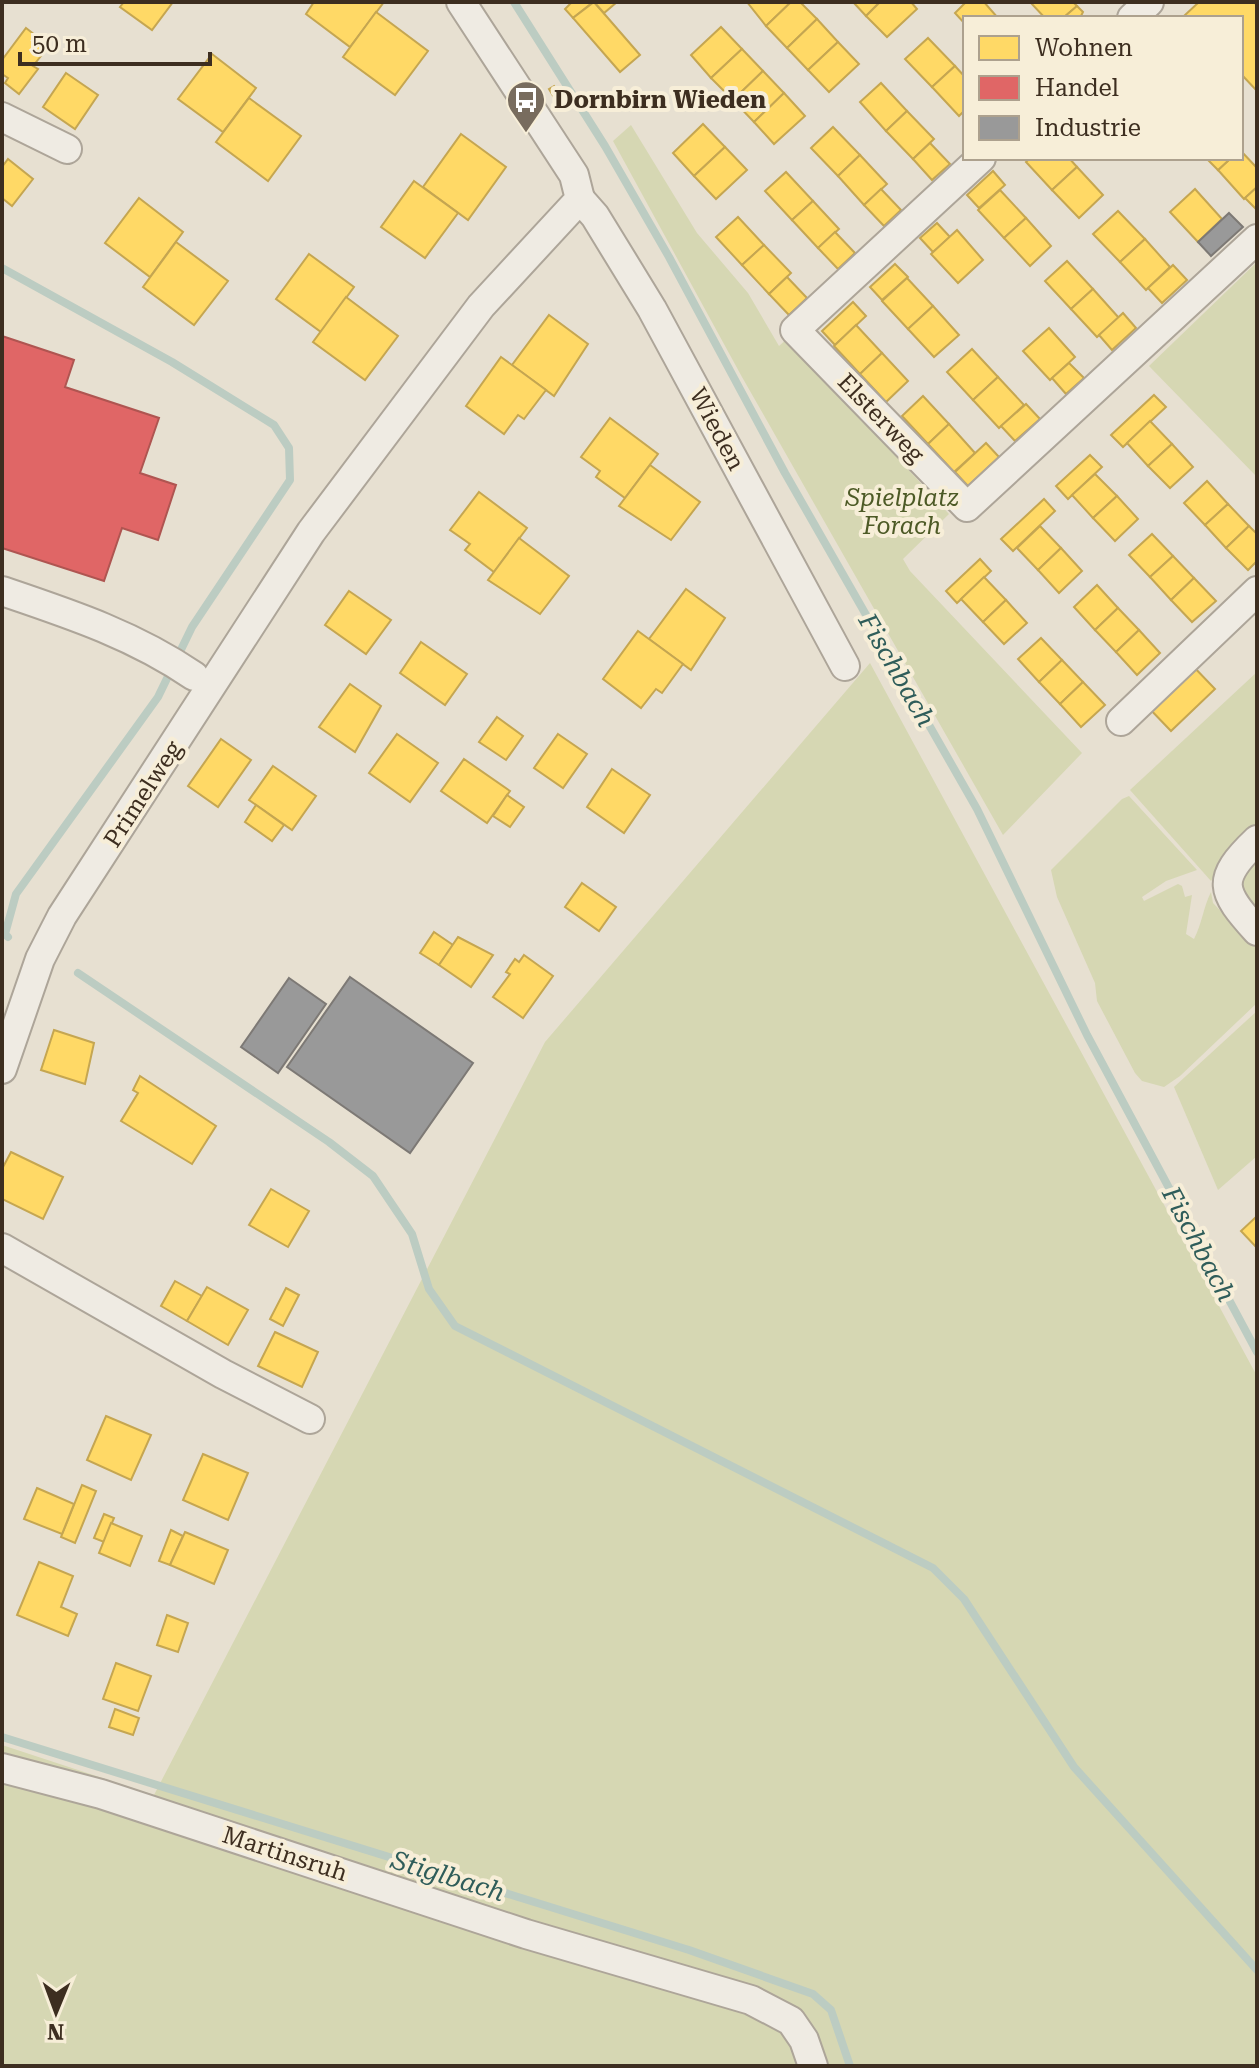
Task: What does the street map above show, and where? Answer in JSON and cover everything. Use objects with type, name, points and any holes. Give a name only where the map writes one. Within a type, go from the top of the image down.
[{"type":"street","name":"Wieden","points":[[461,2],[574,175],[580,199],[595,216],[652,309],[845,666]]},
{"type":"street","points":[[1134,16],[1149,2]]},
{"type":"street","points":[[2,117],[67,149]]},
{"type":"street","name":"Elsterweg","points":[[979,160],[795,330],[967,507],[1257,239]]},
{"type":"street","name":"Primelweg","points":[[2,1069],[40,959],[62,916],[311,532],[481,306],[580,199]]},
{"type":"street","points":[[2,591],[98,624],[155,650],[194,676]]},
{"type":"street","points":[[1121,721],[1257,591]]},
{"type":"street","points":[[1257,840],[1233,863],[1227,882],[1229,900],[1257,931]]},
{"type":"street","points":[[2,1248],[310,1419]]},
{"type":"street","name":"Martinsruh","points":[[2,1768],[101,1794],[526,1934],[751,2000],[791,2021],[804,2040],[813,2066]]},
{"type":"green space","name":"Spielplatz Forach","points":[[631,125],[697,233],[748,293],[779,346],[788,338],[949,514],[903,559],[910,571],[1082,753],[1003,835],[742,377],[613,141]]},
{"type":"green space","points":[[1257,262],[1257,477],[1149,366]]},
{"type":"green space","points":[[870,663],[1257,1376],[1257,2066],[2,2066],[2,1745],[154,1795],[545,1042]]},
{"type":"green space","points":[[1257,672],[1257,827],[1211,881],[1130,790]]},
{"type":"green space","points":[[1129,796],[1197,870],[1166,881],[1142,897],[1144,901],[1178,884],[1182,886],[1185,897],[1192,895],[1186,934],[1194,939],[1211,892],[1213,903],[1257,949],[1257,1003],[1180,1076],[1164,1087],[1142,1081],[1135,1073],[1097,1001],[1095,983],[1057,897],[1051,870],[1122,799]]},
{"type":"green space","points":[[1257,850],[1257,922],[1239,900],[1245,862]]},
{"type":"green space","points":[[1257,1011],[1257,1156],[1218,1190],[1174,1087]]},
{"type":"building: Wohnen","points":[[124,2],[173,2],[152,30],[120,7]]},
{"type":"building: Wohnen","points":[[314,2],[384,2],[350,47],[306,14]]},
{"type":"building: Wohnen","points":[[572,2],[593,2],[573,18],[565,9]]},
{"type":"building: Wohnen","points":[[594,2],[640,55],[620,72],[573,18]]},
{"type":"building: Wohnen","points":[[594,2],[617,2],[604,13]]},
{"type":"building: Wohnen","points":[[747,2],[791,2],[766,26]]},
{"type":"building: Wohnen","points":[[791,2],[800,2],[817,19],[787,48],[766,26]]},
{"type":"building: Wohnen","points":[[853,2],[880,2],[866,16]]},
{"type":"building: Wohnen","points":[[880,2],[911,2],[917,9],[887,37],[866,16]]},
{"type":"building: Wohnen","points":[[966,2],[984,2],[996,16],[963,16],[963,22],[955,13]]},
{"type":"building: Wohnen","points":[[1030,2],[1073,2],[1077,6],[1065,16],[1043,16]]},
{"type":"building: Wohnen","points":[[1199,2],[1254,2],[1257,6],[1257,91],[1243,76],[1243,16],[1185,15]]},
{"type":"building: Wohnen","points":[[1077,6],[1083,12],[1081,16],[1065,16]]},
{"type":"building: Wohnen","points":[[376,12],[428,51],[395,95],[343,57]]},
{"type":"building: Wohnen","points":[[817,19],[838,42],[808,70],[787,48]]},
{"type":"building: Wohnen","points":[[721,27],[742,49],[711,78],[691,55]]},
{"type":"building: Wohnen","points":[[26,28],[49,46],[33,66],[38,69],[19,94],[5,83],[8,78],[2,74],[2,60]]},
{"type":"building: Wohnen","points":[[928,38],[955,66],[932,87],[905,59]]},
{"type":"building: Wohnen","points":[[838,42],[859,64],[829,92],[808,70]]},
{"type":"building: Wohnen","points":[[742,49],[763,71],[733,100],[711,78]]},
{"type":"building: Wohnen","points":[[212,54],[256,88],[223,132],[178,99]]},
{"type":"building: Wohnen","points":[[955,66],[963,75],[963,112],[959,116],[932,87]]},
{"type":"building: Wohnen","points":[[763,71],[784,93],[754,122],[733,100]]},
{"type":"building: Wohnen","points":[[66,73],[98,95],[75,129],[43,107]]},
{"type":"building: Wohnen","points":[[881,83],[907,111],[886,131],[860,102]]},
{"type":"building: Wohnen","points":[[554,86],[560,96],[555,99],[549,89]]},
{"type":"building: Wohnen","points":[[784,93],[805,116],[774,144],[754,122]]},
{"type":"building: Wohnen","points":[[249,98],[301,136],[268,181],[216,142]]},
{"type":"building: Wohnen","points":[[907,111],[934,139],[913,159],[886,131]]},
{"type":"building: Wohnen","points":[[703,124],[725,147],[694,176],[673,153]]},
{"type":"building: Wohnen","points":[[833,127],[860,155],[838,176],[811,148]]},
{"type":"building: Wohnen","points":[[461,134],[506,167],[468,220],[423,187]]},
{"type":"building: Wohnen","points":[[930,143],[950,164],[932,180],[913,159]]},
{"type":"building: Wohnen","points":[[725,147],[747,170],[716,199],[694,176]]},
{"type":"building: Wohnen","points":[[1243,153],[1257,168],[1257,187],[1244,199],[1218,170],[1229,160],[1243,160]]},
{"type":"building: Wohnen","points":[[860,155],[887,184],[864,205],[838,176]]},
{"type":"building: Wohnen","points":[[8,159],[33,179],[12,206],[2,198],[2,167]]},
{"type":"building: Wohnen","points":[[1071,160],[1077,167],[1052,190],[1026,162]]},
{"type":"building: Wohnen","points":[[1208,160],[1229,160],[1218,170]]},
{"type":"building: Wohnen","points":[[1077,167],[1103,195],[1079,218],[1052,190]]},
{"type":"building: Wohnen","points":[[993,171],[1005,185],[979,208],[967,195]]},
{"type":"building: Wohnen","points":[[786,172],[813,201],[792,220],[765,191]]},
{"type":"building: Wohnen","points":[[414,181],[458,213],[425,258],[381,227]]},
{"type":"building: Wohnen","points":[[1257,187],[1257,210],[1245,198]]},
{"type":"building: Wohnen","points":[[881,189],[901,210],[884,226],[864,205]]},
{"type":"building: Wohnen","points":[[1195,189],[1222,219],[1198,242],[1170,212]]},
{"type":"building: Wohnen","points":[[1000,190],[1026,218],[1004,238],[978,210]]},
{"type":"building: Wohnen","points":[[139,198],[183,232],[150,277],[105,243]]},
{"type":"building: Wohnen","points":[[813,201],[839,229],[818,248],[792,220]]},
{"type":"building: Wohnen","points":[[1118,211],[1145,239],[1120,262],[1093,234]]},
{"type":"building: Wohnen","points":[[738,217],[764,245],[742,265],[716,237]]},
{"type":"building: Wohnen","points":[[1026,218],[1051,246],[1030,266],[1004,238]]},
{"type":"building: Wohnen","points":[[937,223],[950,237],[933,252],[920,238]]},
{"type":"building: Wohnen","points":[[957,230],[983,260],[958,283],[931,254]]},
{"type":"building: Wohnen","points":[[835,232],[855,253],[838,269],[818,248]]},
{"type":"building: Wohnen","points":[[1145,239],[1170,267],[1146,290],[1120,262]]},
{"type":"building: Wohnen","points":[[176,242],[228,281],[194,325],[143,287]]},
{"type":"building: Wohnen","points":[[764,245],[791,273],[769,294],[742,265]]},
{"type":"building: Wohnen","points":[[309,254],[354,287],[321,332],[276,299]]},
{"type":"building: Wohnen","points":[[1067,261],[1093,289],[1071,309],[1045,281]]},
{"type":"building: Wohnen","points":[[895,264],[908,277],[882,300],[870,287]]},
{"type":"building: Wohnen","points":[[1173,265],[1187,280],[1162,303],[1148,288]]},
{"type":"building: Wohnen","points":[[787,277],[807,298],[789,315],[769,294]]},
{"type":"building: Wohnen","points":[[907,278],[933,306],[908,329],[882,301]]},
{"type":"building: Wohnen","points":[[1093,289],[1119,318],[1097,337],[1071,309]]},
{"type":"building: Wohnen","points":[[346,297],[398,336],[365,380],[313,342]]},
{"type":"building: Wohnen","points":[[853,302],[866,316],[835,345],[822,331]]},
{"type":"building: Wohnen","points":[[933,306],[959,335],[934,357],[908,329]]},
{"type":"building: Wohnen","points":[[1123,313],[1136,328],[1112,350],[1099,335]]},
{"type":"building: Wohnen","points":[[549,315],[588,344],[554,396],[512,365]]},
{"type":"building: Wohnen","points":[[856,325],[882,353],[860,374],[834,346]]},
{"type":"building: Wohnen","points":[[1049,328],[1075,357],[1050,380],[1023,351]]},
{"type":"building: Wohnen","points":[[972,349],[998,377],[973,400],[947,372]]},
{"type":"building: Wohnen","points":[[882,353],[908,381],[886,402],[860,374]]},
{"type":"building: Wohnen","points":[[501,357],[546,390],[524,419],[518,415],[504,434],[466,406]]},
{"type":"building: Wohnen","points":[[1069,363],[1084,378],[1066,394],[1052,378]]},
{"type":"building: Wohnen","points":[[998,377],[1024,405],[999,428],[973,400]]},
{"type":"building: Wohnen","points":[[1154,395],[1166,407],[1123,447],[1111,435]]},
{"type":"building: Wohnen","points":[[923,396],[949,424],[928,444],[902,416]]},
{"type":"building: Wohnen","points":[[1026,404],[1040,419],[1015,441],[1001,426]]},
{"type":"building: Wohnen","points":[[610,418],[658,454],[625,498],[596,477],[600,471],[581,457]]},
{"type":"building: Wohnen","points":[[1150,421],[1172,444],[1148,466],[1127,443]]},
{"type":"building: Wohnen","points":[[949,424],[975,453],[954,472],[928,444]]},
{"type":"building: Wohnen","points":[[986,443],[999,457],[968,486],[955,472]]},
{"type":"building: Wohnen","points":[[1172,444],[1193,467],[1170,488],[1148,466]]},
{"type":"building: Wohnen","points":[[1090,455],[1102,467],[1068,499],[1056,486]]},
{"type":"building: Wohnen","points":[[650,465],[700,502],[671,540],[619,506]]},
{"type":"building: Wohnen","points":[[1095,474],[1117,496],[1093,518],[1072,495]]},
{"type":"building: Wohnen","points":[[1207,481],[1228,504],[1205,525],[1184,503]]},
{"type":"building: Wohnen","points":[[479,492],[527,528],[494,572],[465,550],[470,544],[450,530]]},
{"type":"building: Wohnen","points":[[1117,496],[1138,519],[1115,541],[1093,518]]},
{"type":"building: Wohnen","points":[[1044,499],[1055,511],[1013,551],[1001,539]]},
{"type":"building: Wohnen","points":[[1228,504],[1249,526],[1226,548],[1205,525]]},
{"type":"building: Wohnen","points":[[1040,526],[1061,548],[1038,570],[1017,548]]},
{"type":"building: Wohnen","points":[[1249,526],[1257,534],[1257,561],[1248,570],[1226,548]]},
{"type":"building: Wohnen","points":[[1152,534],[1173,556],[1150,577],[1129,555]]},
{"type":"building: Wohnen","points":[[519,538],[569,576],[540,614],[488,580]]},
{"type":"building: Wohnen","points":[[1061,548],[1082,571],[1059,593],[1038,570]]},
{"type":"building: Wohnen","points":[[1173,556],[1194,578],[1171,600],[1150,577]]},
{"type":"building: Wohnen","points":[[980,559],[991,571],[957,603],[946,591]]},
{"type":"building: Wohnen","points":[[984,577],[1006,600],[983,622],[961,599]]},
{"type":"building: Wohnen","points":[[1194,578],[1216,601],[1192,622],[1171,600]]},
{"type":"building: Wohnen","points":[[1097,585],[1118,608],[1095,630],[1074,607]]},
{"type":"building: Wohnen","points":[[686,589],[725,618],[691,670],[649,639]]},
{"type":"building: Wohnen","points":[[349,591],[391,620],[366,654],[325,625]]},
{"type":"building: Wohnen","points":[[1006,600],[1027,623],[1004,644],[983,622]]},
{"type":"building: Wohnen","points":[[1118,608],[1139,630],[1116,652],[1095,630]]},
{"type":"building: Wohnen","points":[[1139,630],[1160,653],[1137,675],[1116,652]]},
{"type":"building: Wohnen","points":[[638,631],[683,664],[662,693],[656,689],[641,708],[603,679]]},
{"type":"building: Wohnen","points":[[1041,638],[1062,660],[1039,682],[1018,659]]},
{"type":"building: Wohnen","points":[[421,642],[467,674],[445,705],[400,673]]},
{"type":"building: Wohnen","points":[[1062,660],[1083,682],[1060,704],[1039,682]]},
{"type":"building: Wohnen","points":[[1190,663],[1215,689],[1171,731],[1146,705]]},
{"type":"building: Wohnen","points":[[1083,682],[1105,705],[1081,727],[1060,704]]},
{"type":"building: Wohnen","points":[[350,684],[381,706],[355,752],[319,727]]},
{"type":"building: Wohnen","points":[[497,717],[523,736],[506,760],[479,742]]},
{"type":"building: Wohnen","points":[[397,734],[438,763],[410,802],[369,773]]},
{"type":"building: Wohnen","points":[[558,734],[587,754],[563,788],[534,768]]},
{"type":"building: Wohnen","points":[[221,739],[251,760],[218,807],[188,786]]},
{"type":"building: Wohnen","points":[[464,759],[510,791],[487,823],[441,791]]},
{"type":"building: Wohnen","points":[[273,766],[316,796],[292,830],[249,800]]},
{"type":"building: Wohnen","points":[[612,769],[650,795],[624,833],[587,807]]},
{"type":"building: Wohnen","points":[[507,795],[524,807],[510,827],[493,816]]},
{"type":"building: Wohnen","points":[[256,805],[284,825],[272,841],[245,822]]},
{"type":"building: Wohnen","points":[[582,883],[616,907],[599,931],[565,907]]},
{"type":"building: Wohnen","points":[[434,932],[453,945],[439,965],[420,953]]},
{"type":"building: Wohnen","points":[[458,937],[493,955],[471,987],[439,965]]},
{"type":"building: Wohnen","points":[[524,955],[553,976],[523,1018],[493,997],[510,974],[506,972],[515,959],[519,962]]},
{"type":"building: Wohnen","points":[[54,1030],[94,1043],[85,1084],[41,1070]]},
{"type":"building: Wohnen","points":[[140,1076],[216,1126],[192,1164],[121,1121],[138,1093],[133,1090]]},
{"type":"building: Wohnen","points":[[11,1152],[63,1177],[43,1219],[2,1199],[2,1169]]},
{"type":"building: Wohnen","points":[[271,1189],[309,1211],[288,1247],[249,1225]]},
{"type":"building: Wohnen","points":[[1257,1216],[1257,1248],[1241,1231]]},
{"type":"building: Wohnen","points":[[175,1281],[202,1296],[187,1321],[161,1306]]},
{"type":"building: Wohnen","points":[[207,1287],[248,1310],[228,1345],[187,1321]]},
{"type":"building: Wohnen","points":[[286,1288],[299,1295],[283,1326],[270,1319]]},
{"type":"building: Wohnen","points":[[275,1332],[318,1352],[302,1387],[258,1366]]},
{"type":"building: Wohnen","points":[[106,1416],[151,1435],[131,1480],[87,1460]]},
{"type":"building: Wohnen","points":[[203,1454],[248,1473],[228,1520],[183,1500]]},
{"type":"building: Wohnen","points":[[82,1485],[96,1491],[75,1543],[61,1537]]},
{"type":"building: Wohnen","points":[[37,1488],[74,1504],[62,1534],[24,1519]]},
{"type":"building: Wohnen","points":[[104,1514],[114,1518],[104,1542],[94,1538]]},
{"type":"building: Wohnen","points":[[111,1523],[142,1536],[130,1566],[99,1553]]},
{"type":"building: Wohnen","points":[[171,1530],[183,1536],[170,1565],[159,1561]]},
{"type":"building: Wohnen","points":[[185,1532],[228,1550],[214,1584],[170,1565]]},
{"type":"building: Wohnen","points":[[39,1562],[73,1576],[61,1607],[77,1614],[68,1636],[17,1615]]},
{"type":"building: Wohnen","points":[[167,1615],[188,1623],[178,1652],[157,1645]]},
{"type":"building: Wohnen","points":[[116,1663],[151,1676],[138,1711],[103,1699]]},
{"type":"building: Wohnen","points":[[115,1709],[139,1718],[133,1735],[109,1727]]},
{"type":"building: Handel","points":[[2,336],[74,360],[65,387],[159,418],[140,473],[176,485],[158,540],[122,528],[104,581],[2,548]]},
{"type":"building: Industrie","points":[[1229,213],[1243,227],[1211,256],[1198,242]]},
{"type":"building: Industrie","points":[[350,977],[473,1063],[410,1153],[287,1067]]},
{"type":"building: Industrie","points":[[289,978],[326,1004],[278,1073],[241,1047]]},
{"type":"waterway","name":"Fischbach","points":[[514,2],[605,146],[669,257],[785,473],[977,809],[1087,1035],[1257,1352]]},
{"type":"waterway","points":[[2,268],[172,362],[274,425],[289,448],[290,480],[192,627],[158,697],[16,894],[5,934],[8,937]]},
{"type":"waterway","points":[[78,973],[329,1142],[373,1176],[412,1234],[429,1289],[455,1326],[933,1568],[964,1599],[1074,1767],[1257,1970]]},
{"type":"waterway","name":"Stiglbach","points":[[2,1737],[689,1950],[813,1994],[831,2010],[850,2066]]},
{"type":"place","name":"Dornbirn Wieden","points":[[526,134]]}]
